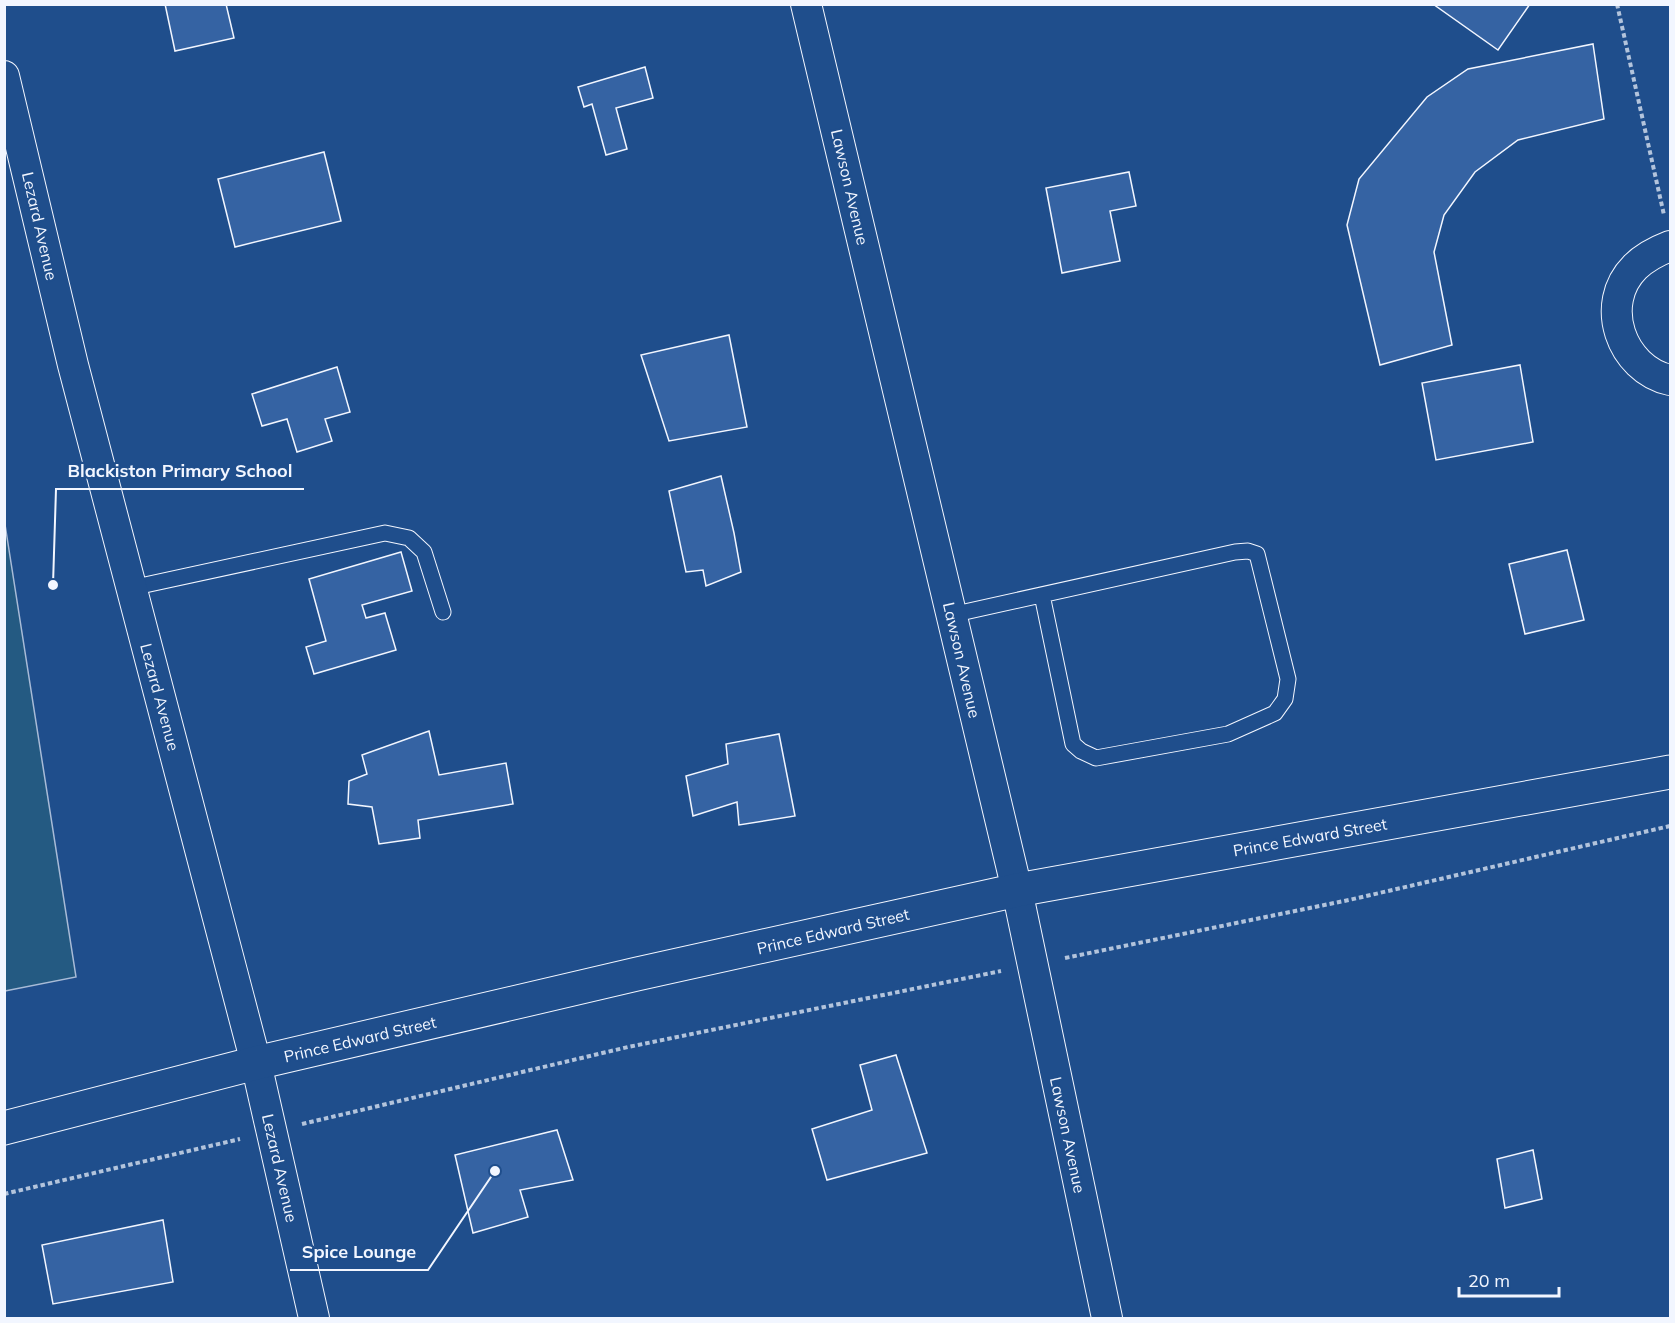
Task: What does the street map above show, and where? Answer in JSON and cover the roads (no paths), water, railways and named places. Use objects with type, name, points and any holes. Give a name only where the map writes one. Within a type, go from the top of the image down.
[{"type":"main road","name":"Prince Edward Street","points":[[4,1128],[256,1063],[637,974],[1017,890],[1671,772]]},
{"type":"street","name":"Lawson Avenue","points":[[806,4],[1017,890],[1107,1318]]},
{"type":"street","name":"Lezard Avenue","points":[[4,76],[73,365],[256,1063],[314,1318]]},
{"type":"street","points":[[1668,234],[1651,254],[1634,268],[1622,287],[1617,308],[1618,331],[1628,351],[1642,367],[1661,378],[1671,380]]},
{"type":"lane","points":[[131,588],[385,533],[409,538],[424,552],[443,612]]},
{"type":"lane","points":[[951,615],[1235,552],[1248,551],[1257,554],[1288,679],[1285,699],[1275,713],[1228,734],[1096,758],[1081,751],[1073,744],[1042,595]]},
{"type":"place","name":"Blackiston Primary School","points":[[53,585]]},
{"type":"place","name":"Spice Lounge","points":[[495,1171]]}]
